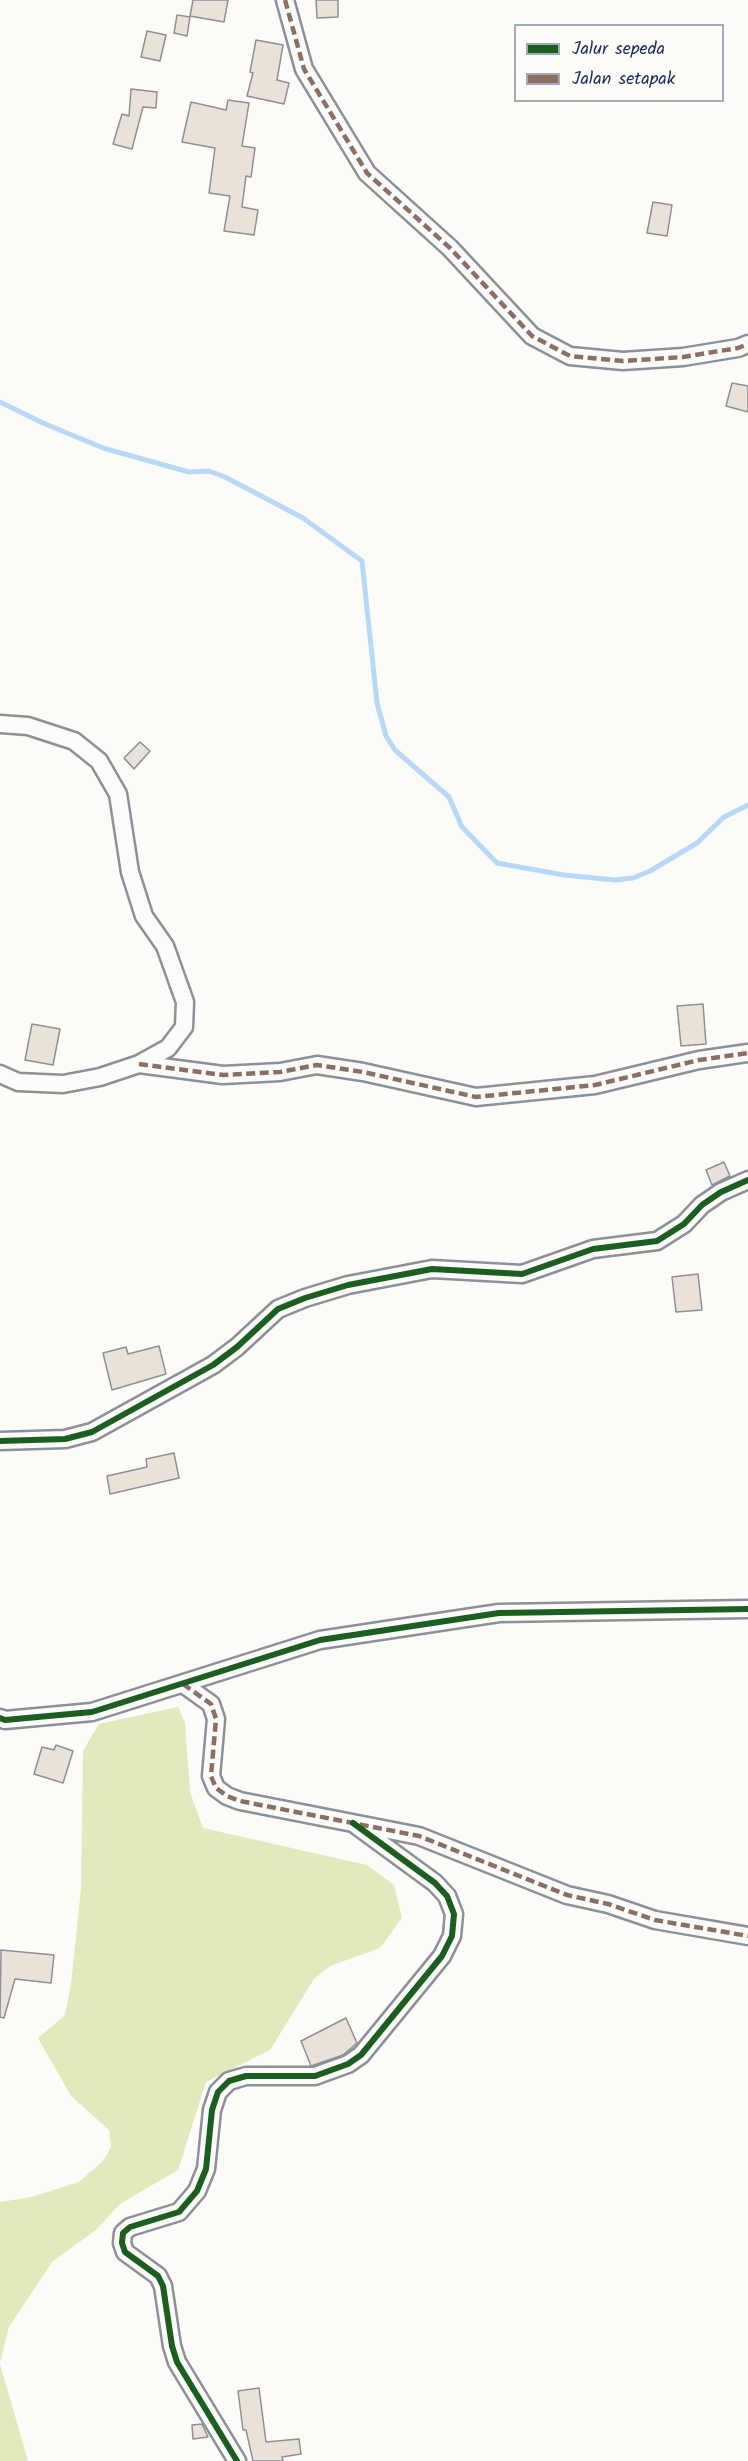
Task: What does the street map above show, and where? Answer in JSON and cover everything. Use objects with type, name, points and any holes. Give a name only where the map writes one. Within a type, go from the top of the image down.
[{"type":"street","points":[[285,0],[304,69],[367,173],[450,248],[532,336],[570,356],[624,361],[683,357],[738,348],[748,344]]},
{"type":"street","points":[[0,724],[28,726],[74,741],[99,761],[118,794],[130,872],[144,916],[165,946],[185,1002],[184,1027],[168,1048],[139,1064],[100,1077],[63,1084],[18,1082],[0,1074]]},
{"type":"street","points":[[139,1064],[223,1075],[280,1072],[318,1065],[363,1072],[476,1097],[595,1085],[699,1060],[748,1053]]},
{"type":"street","points":[[0,1441],[65,1439],[92,1432],[213,1365],[237,1347],[278,1309],[305,1298],[348,1286],[432,1269],[522,1274],[593,1249],[657,1241],[677,1229],[702,1205],[721,1192],[748,1180]]},
{"type":"street","points":[[0,1718],[5,1720],[92,1712],[320,1640],[499,1613],[748,1609]]},
{"type":"street","points":[[183,1684],[211,1704],[216,1719],[211,1776],[216,1788],[240,1801],[419,1836],[577,1898],[608,1904],[655,1920],[748,1936]]},
{"type":"street","points":[[237,2461],[177,2362],[172,2346],[163,2286],[158,2276],[125,2252],[122,2243],[123,2233],[130,2227],[179,2212],[197,2191],[206,2169],[212,2110],[218,2092],[229,2081],[246,2076],[315,2076],[348,2064],[361,2055],[442,1956],[452,1936],[453,1914],[447,1896],[435,1884],[353,1823]]},
{"type":"green space","points":[[178,1707],[185,1722],[190,1792],[203,1828],[367,1865],[394,1885],[402,1918],[380,1948],[330,1966],[314,1979],[270,2050],[206,2082],[178,2170],[120,2204],[96,2230],[53,2261],[9,2327],[0,2362],[0,2202],[31,2197],[79,2182],[103,2161],[111,2147],[109,2130],[71,2096],[38,2038],[65,2015],[71,1984],[81,1889],[83,1751],[99,1724]]},
{"type":"green space","points":[[0,2364],[28,2461],[0,2461]]},
{"type":"building","points":[[193,0],[228,0],[224,22],[190,16]]},
{"type":"building","points":[[316,0],[338,0],[338,17],[317,18]]},
{"type":"building","points":[[177,15],[190,17],[187,36],[174,33]]},
{"type":"building","points":[[147,31],[166,35],[160,61],[141,57]]},
{"type":"building","points":[[256,40],[283,45],[277,80],[289,83],[284,104],[247,96],[253,73],[250,72]]},
{"type":"building","points":[[131,89],[157,92],[156,108],[143,107],[132,149],[113,144],[122,114],[129,116]]},
{"type":"building","points":[[228,100],[249,103],[242,146],[255,148],[251,177],[246,176],[242,207],[258,210],[254,235],[224,231],[230,196],[209,193],[215,148],[182,142],[191,102],[226,110]]},
{"type":"building","points":[[653,202],[672,205],[667,236],[647,233]]},
{"type":"building","points":[[732,383],[748,386],[748,412],[726,406]]},
{"type":"building","points":[[140,742],[150,751],[134,769],[124,758]]},
{"type":"building","points":[[703,1004],[706,1044],[681,1046],[677,1006]]},
{"type":"building","points":[[32,1024],[60,1029],[53,1065],[25,1060]]},
{"type":"building","points":[[724,1162],[730,1176],[712,1185],[706,1170]]},
{"type":"building","points":[[698,1274],[702,1310],[676,1312],[672,1277]]},
{"type":"building","points":[[159,1346],[166,1374],[112,1390],[103,1353],[126,1347],[128,1354]]},
{"type":"building","points":[[174,1453],[179,1478],[110,1494],[107,1476],[147,1467],[146,1459]]},
{"type":"building","points":[[56,1745],[73,1751],[63,1783],[34,1774],[42,1747],[54,1750]]},
{"type":"building","points":[[1,1950],[54,1955],[51,1983],[15,1979],[4,2018],[0,2017]]},
{"type":"building","points":[[346,2018],[357,2043],[343,2055],[311,2066],[301,2041]]},
{"type":"building","points":[[259,2388],[266,2442],[299,2439],[301,2454],[282,2457],[283,2461],[253,2461],[246,2430],[243,2430],[238,2391]]},
{"type":"building","points":[[202,2424],[208,2437],[193,2439],[192,2425]]},
{"type":"waterway","points":[[0,402],[103,448],[189,472],[209,471],[225,477],[303,518],[362,561],[377,703],[386,736],[395,750],[449,797],[462,827],[497,863],[564,875],[615,880],[633,878],[650,871],[697,843],[724,817],[748,805]]},
{"type":"marked path","points":[[285,0],[304,69],[367,173],[450,248],[532,336],[570,356],[623,361],[683,357],[738,348],[748,344]]},
{"type":"marked path","points":[[139,1064],[223,1075],[280,1072],[317,1065],[363,1072],[476,1097],[595,1085],[699,1060],[748,1053]]},
{"type":"marked path","points":[[183,1684],[211,1704],[216,1719],[211,1776],[216,1788],[227,1796],[240,1801],[419,1836],[567,1895],[608,1904],[655,1920],[748,1936]]},
{"type":"cycle path","points":[[0,1441],[65,1439],[92,1432],[213,1365],[237,1347],[278,1309],[305,1298],[348,1285],[432,1269],[522,1274],[593,1249],[657,1241],[684,1224],[702,1205],[721,1192],[748,1180]]},
{"type":"cycle path","points":[[0,1718],[5,1720],[92,1712],[320,1640],[499,1613],[748,1609]]},
{"type":"cycle path","points":[[237,2461],[177,2362],[172,2346],[163,2286],[158,2276],[125,2252],[122,2243],[123,2233],[130,2227],[179,2212],[197,2191],[206,2169],[212,2110],[218,2092],[229,2081],[246,2076],[315,2076],[348,2064],[361,2055],[442,1956],[452,1936],[454,1914],[447,1896],[435,1883],[353,1823]]}]
